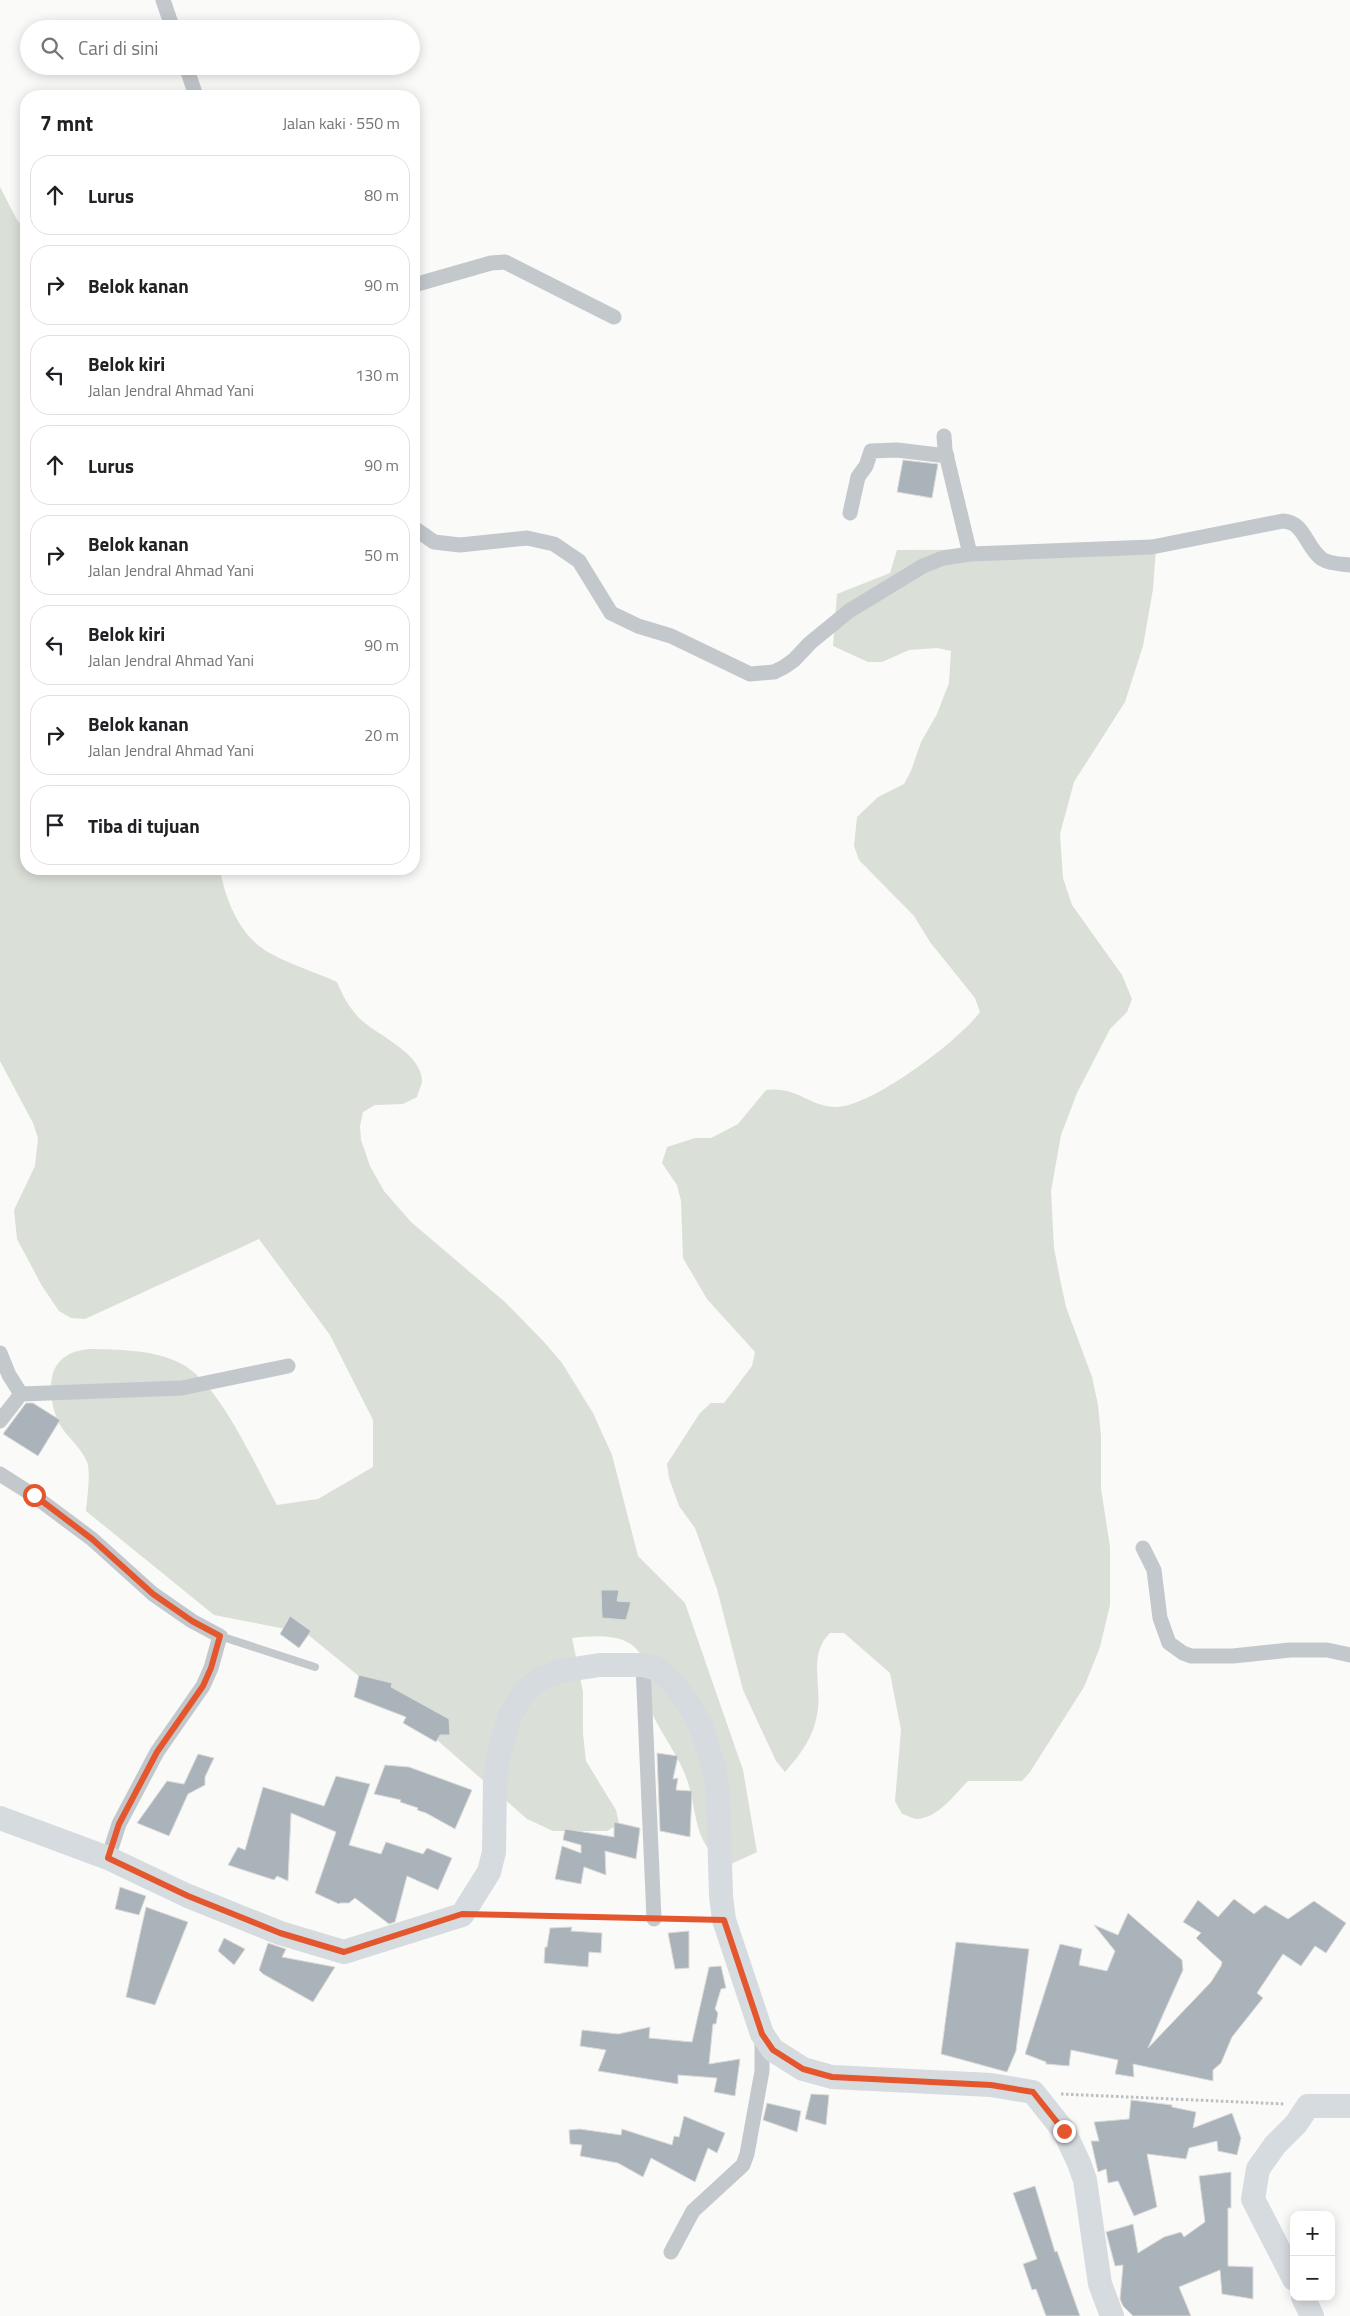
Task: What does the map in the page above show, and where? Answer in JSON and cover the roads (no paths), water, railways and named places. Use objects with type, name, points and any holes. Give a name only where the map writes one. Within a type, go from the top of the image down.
[{"type":"main road","points":[[0,1818],[108,1858],[188,1896],[280,1933],[344,1952],[462,1914],[489,1872],[494,1852],[495,1782],[498,1758],[510,1715],[524,1692],[539,1680],[560,1671],[600,1665],[643,1665],[657,1669],[672,1682],[688,1703],[700,1727],[714,1768],[718,1793],[721,1896],[724,1920],[762,2034],[773,2050],[803,2069],[832,2077],[991,2085],[1033,2092],[1064,2131],[1085,2180],[1100,2284],[1112,2316]]},
{"type":"main road","points":[[1290,2271],[1253,2199],[1258,2170],[1276,2145],[1296,2124],[1308,2106],[1350,2106]]},
{"type":"main road","points":[[1305,2301],[1312,2316]]},
{"type":"street","points":[[163,0],[170,20]]},
{"type":"street","points":[[189,75],[194,90]]},
{"type":"street","points":[[420,283],[491,263],[506,262],[614,317]]},
{"type":"street","points":[[944,436],[970,554]]},
{"type":"street","points":[[850,513],[858,477],[866,466],[871,451],[897,450],[947,456]]},
{"type":"street","points":[[420,532],[434,542],[460,545],[527,538],[554,544],[580,561],[611,613],[638,626],[678,639],[750,674],[774,672],[784,667],[849,611],[923,566],[943,558],[970,554],[1152,547],[1283,521],[1296,525],[1324,560],[1350,566]]},
{"type":"street","points":[[0,1353],[21,1394]]},
{"type":"street","points":[[0,1421],[21,1394],[182,1388],[288,1366]]},
{"type":"street","points":[[0,1474],[34,1495],[92,1539],[153,1594],[192,1621],[220,1636],[211,1668],[203,1686],[157,1752],[119,1824],[108,1858]]},
{"type":"street","points":[[1143,1548],[1154,1570],[1160,1618],[1169,1643],[1191,1656],[1233,1656],[1290,1650],[1327,1650],[1350,1655]]},
{"type":"street","points":[[643,1665],[654,1919]]},
{"type":"street","points":[[671,2252],[693,2211],[743,2165],[747,2154],[762,2071],[762,2034]]},
{"type":"lane","points":[[220,1636],[315,1667]]}]
